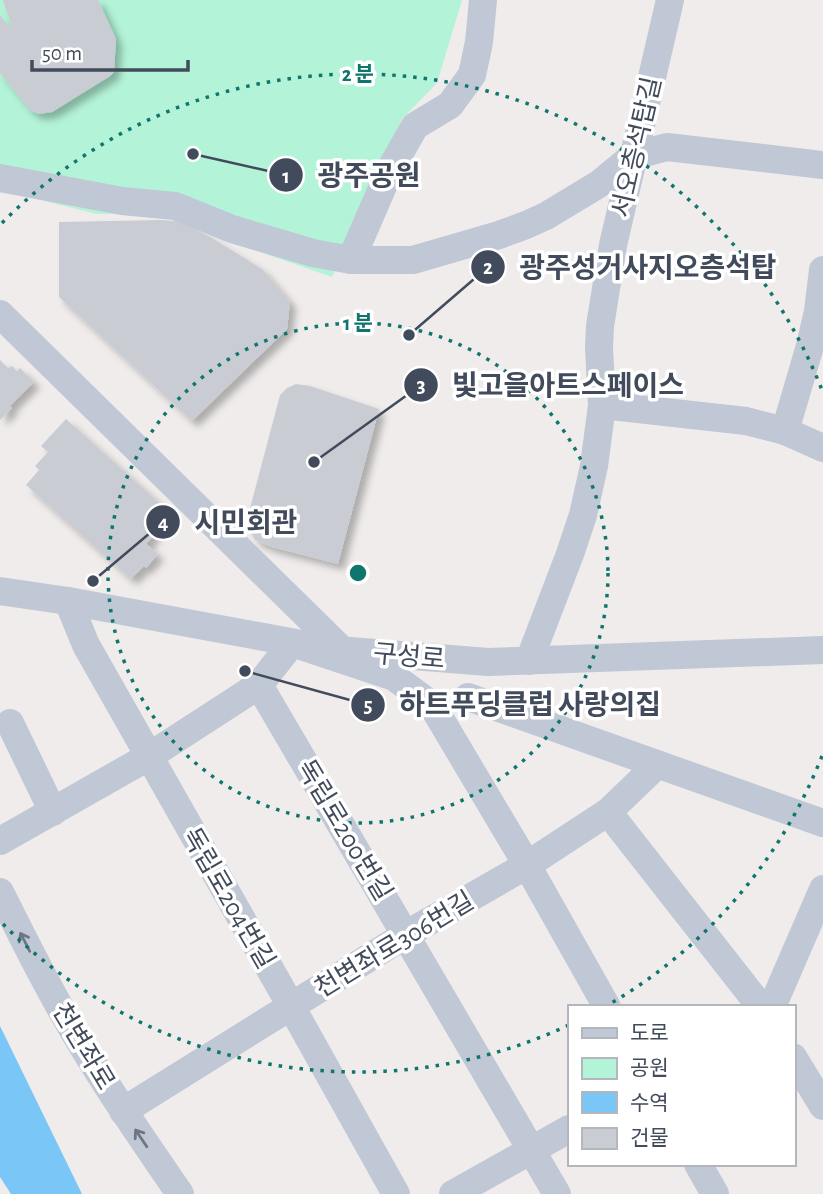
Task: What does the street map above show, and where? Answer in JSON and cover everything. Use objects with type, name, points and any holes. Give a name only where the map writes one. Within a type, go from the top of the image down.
[{"type":"street","points":[[351,260],[390,170],[415,126],[450,105],[472,75],[479,42],[483,0]]},
{"type":"street","name":"서오층석탑길","points":[[529,660],[583,516],[594,466],[602,405],[600,326],[613,245],[670,0]]},
{"type":"street","points":[[0,178],[122,201],[175,206],[232,229],[313,253],[351,260],[413,260],[526,225],[599,184],[633,156],[667,147],[823,165]]},
{"type":"street","points":[[785,432],[818,312],[823,270]]},
{"type":"street","points":[[0,314],[343,651]]},
{"type":"street","points":[[602,405],[746,421],[785,432],[823,448]]},
{"type":"street","name":"구성로","points":[[0,591],[343,651],[469,661],[823,650]]},
{"type":"street","name":"독립로204번길","points":[[68,601],[86,645],[396,1194]]},
{"type":"street","points":[[0,841],[148,757],[259,685],[292,643],[394,677],[432,705],[606,1005]]},
{"type":"street","points":[[443,724],[468,697],[474,678],[469,661]]},
{"type":"street","name":"독립로200번길","points":[[259,685],[558,1194]]},
{"type":"street","points":[[468,697],[823,823]]},
{"type":"street","points":[[10,723],[53,812]]},
{"type":"street","name":"천변좌로306번길","points":[[123,1111],[407,934],[527,865],[608,811],[657,765]]},
{"type":"street","points":[[608,811],[759,1005]]},
{"type":"street","points":[[773,1005],[823,889]]},
{"type":"street","name":"천변좌로","points":[[0,892],[28,949],[78,1038],[123,1111],[180,1194]]},
{"type":"street","points":[[795,1060],[823,1106]]},
{"type":"street","points":[[453,1194],[568,1130]]},
{"type":"street","points":[[699,1166],[715,1194]]},
{"type":"green space","points":[[0,0],[462,0],[437,83],[402,119],[332,277],[159,213],[97,214],[0,190]]},
{"type":"water","points":[[0,1026],[82,1194],[11,1194],[0,1177]]},
{"type":"building","points":[[3,0],[98,0],[116,39],[114,72],[52,112],[39,114],[30,110],[0,73],[0,15],[9,26],[11,24]]},
{"type":"building","points":[[161,220],[189,226],[262,269],[290,302],[287,329],[192,421],[59,297],[59,222]]},
{"type":"building","points":[[0,360],[8,368],[12,366],[17,371],[20,368],[34,382],[0,420]]},
{"type":"building","points":[[296,384],[310,386],[379,409],[338,564],[255,540],[248,526],[248,516],[280,395]]},
{"type":"building","points":[[66,419],[164,507],[147,526],[155,534],[146,544],[158,554],[146,568],[144,566],[131,579],[26,485],[39,470],[35,466],[48,452],[41,446]]},
{"type":"place","name":"광주공원","points":[[193,154]]},
{"type":"place","name":"광주성거사지오층석탑","points":[[409,335]]},
{"type":"place","name":"빛고을아트스페이스","points":[[314,462]]},
{"type":"place","name":"시민회관","points":[[93,581]]},
{"type":"place","name":"하트푸딩클럽 사랑의집","points":[[245,671]]}]
